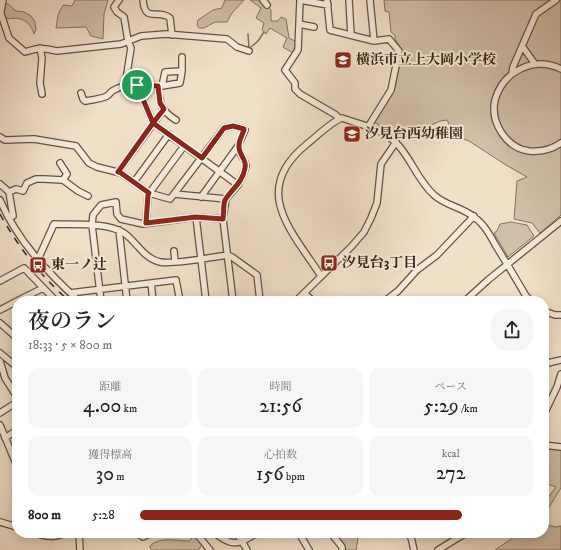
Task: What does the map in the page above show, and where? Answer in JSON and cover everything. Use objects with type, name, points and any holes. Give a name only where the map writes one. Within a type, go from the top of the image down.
[{"type":"street","points":[[3,0],[0,11],[9,38],[25,52],[40,48],[47,48],[57,51],[121,44],[141,36],[172,35],[227,39],[237,47],[249,51]]},
{"type":"street","points":[[119,0],[114,7],[117,12],[124,17],[128,41],[131,48],[125,86]]},
{"type":"street","points":[[143,0],[144,9],[148,14],[166,15],[170,18],[172,35]]},
{"type":"street","points":[[339,119],[336,115],[300,94],[295,89],[295,83],[285,70],[298,50],[300,0],[328,3],[330,30],[374,41],[390,40],[399,51],[391,90],[368,127]]},
{"type":"street","points":[[349,0],[351,36]]},
{"type":"street","points":[[370,0],[374,41]]},
{"type":"street","points":[[512,74],[536,14],[556,0]]},
{"type":"street","points":[[299,24],[314,27]]},
{"type":"street","points":[[522,46],[535,64]]},
{"type":"street","points":[[40,48],[42,58],[40,83],[42,94]]},
{"type":"street","points":[[82,93],[85,101],[104,97],[109,95],[114,90],[125,86],[160,86],[180,83],[182,57]]},
{"type":"street","points":[[561,69],[550,65],[535,64],[521,68],[512,74],[499,91],[495,101],[498,128],[513,145],[526,150],[540,151],[547,150],[561,144]]},
{"type":"street","points":[[176,120],[168,115],[160,103],[160,86],[165,72],[182,71]]},
{"type":"street","points":[[137,85],[153,123],[238,185]]},
{"type":"street","points":[[118,172],[164,109]]},
{"type":"street","points":[[321,276],[286,222],[279,204],[278,188],[284,171],[291,159],[342,118],[384,133],[396,142],[424,184],[434,195],[448,205],[474,216],[483,225],[526,296]]},
{"type":"street","points":[[0,137],[5,140],[44,140],[76,146],[89,163],[97,167],[118,172],[149,193],[170,199],[224,128],[228,126],[236,126],[244,129],[238,146],[201,197]]},
{"type":"street","points":[[134,182],[169,134]]},
{"type":"street","points":[[301,296],[358,239],[367,226],[377,203],[381,164],[396,142]]},
{"type":"street","points":[[146,223],[148,195],[184,146]]},
{"type":"street","points":[[232,296],[223,219],[226,199],[238,185],[246,166],[238,146]]},
{"type":"street","points":[[60,163],[67,174],[63,180]]},
{"type":"street","points":[[10,192],[16,188],[23,191],[27,183],[36,180],[63,180],[88,196]]},
{"type":"street","points":[[0,184],[10,192],[13,216],[9,217]]},
{"type":"street","points":[[174,194],[226,199]]},
{"type":"street","points":[[0,200],[9,217],[37,258],[51,276],[73,296]]},
{"type":"street","points":[[100,296],[92,225],[93,215],[101,205],[116,202],[117,214],[121,220],[146,223],[196,217],[223,219]]},
{"type":"street","points":[[392,296],[418,270],[441,251],[474,216]]},
{"type":"street","points":[[196,217],[205,296]]},
{"type":"street","points":[[470,296],[561,221]]},
{"type":"street","points":[[37,258],[54,224],[107,226],[119,230],[128,236],[141,250],[153,259],[160,262],[175,262],[228,255],[257,275],[259,296]]},
{"type":"street","points":[[119,230],[127,296]]},
{"type":"street","points":[[174,251],[175,262]]},
{"type":"street","points":[[0,281],[24,268],[51,296]]},
{"type":"street","points":[[70,293],[176,280],[179,296]]},
{"type":"street","points":[[151,282],[152,296]]},
{"type":"street","points":[[27,296],[43,288]]},
{"type":"street","points":[[304,293],[307,296]]},
{"type":"street","points":[[0,310],[12,304]]},
{"type":"street","points":[[549,312],[561,315]]},
{"type":"street","points":[[0,322],[11,333]]},
{"type":"street","points":[[0,353],[12,363]]},
{"type":"street","points":[[549,363],[561,360]]},
{"type":"street","points":[[0,361],[5,378],[12,389]]},
{"type":"street","points":[[549,404],[561,374]]},
{"type":"street","points":[[0,413],[12,405]]},
{"type":"street","points":[[0,425],[12,454]]},
{"type":"street","points":[[5,438],[12,433]]},
{"type":"street","points":[[549,446],[561,447]]},
{"type":"street","points":[[0,522],[12,526]]},
{"type":"street","points":[[79,538],[80,550]]},
{"type":"street","points":[[200,538],[210,550]]},
{"type":"street","points":[[223,538],[237,543],[249,538]]},
{"type":"street","points":[[240,538],[247,550]]},
{"type":"street","points":[[302,538],[309,550]]},
{"type":"street","points":[[335,538],[342,547],[342,550]]},
{"type":"street","points":[[411,538],[414,550]]},
{"type":"street","points":[[438,550],[458,538]]},
{"type":"shaded area","points":[[75,0],[108,0],[104,14],[103,39],[91,36],[86,27],[56,28],[58,15],[63,5],[72,6]]},
{"type":"shaded area","points":[[225,0],[244,0],[232,13],[227,22],[215,22],[204,28],[199,28],[197,25],[198,20],[213,10],[222,8]]},
{"type":"shaded area","points":[[250,0],[261,0],[271,10],[271,21],[278,21],[281,17],[286,19],[289,38],[297,42],[293,53],[283,47],[287,38],[270,28],[266,34],[262,30],[264,23],[256,18],[261,8]]},
{"type":"shaded area","points":[[384,0],[561,0],[561,215],[540,233],[532,223],[514,219],[517,181],[527,177],[469,141],[455,136],[447,120],[440,121],[402,139],[374,122],[395,80],[403,52],[395,39],[395,35],[391,32],[389,12],[385,11]]},
{"type":"shaded area","points":[[4,4],[8,4],[16,11],[24,12],[31,16],[35,22],[36,29],[34,34],[30,26],[24,20],[17,18],[8,19],[5,16],[3,8]]},
{"type":"shaded area","points":[[511,222],[527,225],[534,236],[508,257],[494,233],[497,231],[500,224]]},
{"type":"shaded area","points":[[549,449],[561,450],[561,488],[549,507],[549,496],[556,487],[549,485]]},
{"type":"shaded area","points":[[549,525],[556,527],[561,526],[561,550],[495,550],[513,538],[549,538]]},
{"type":"shaded area","points":[[192,538],[197,538],[202,545],[198,550],[153,550],[150,548],[150,546],[154,543],[163,540],[189,541]]},
{"type":"shaded area","points":[[339,538],[358,538],[356,550],[343,550],[343,546]]},
{"type":"waterway","points":[[251,47],[258,41],[264,32]]},
{"type":"waterway","points":[[248,34],[249,49]]},
{"type":"railway","points":[[0,214],[14,238],[31,260],[49,282],[64,296]]},
{"type":"place","name":"横浜市立上大岡小学校","points":[[343,60]]},
{"type":"place","name":"汐見台西幼稚園","points":[[352,134]]},
{"type":"place","name":"汐見台3丁目","points":[[329,263]]},
{"type":"place","name":"東一ノ辻","points":[[38,265]]},
{"type":"route","points":[[137,85],[153,123],[118,172],[149,193],[146,223],[196,217],[223,219],[224,203],[238,185],[246,166],[238,146],[244,129],[236,126],[228,126],[224,128],[202,158],[153,123],[164,109],[160,103],[158,86],[137,85]]}]
